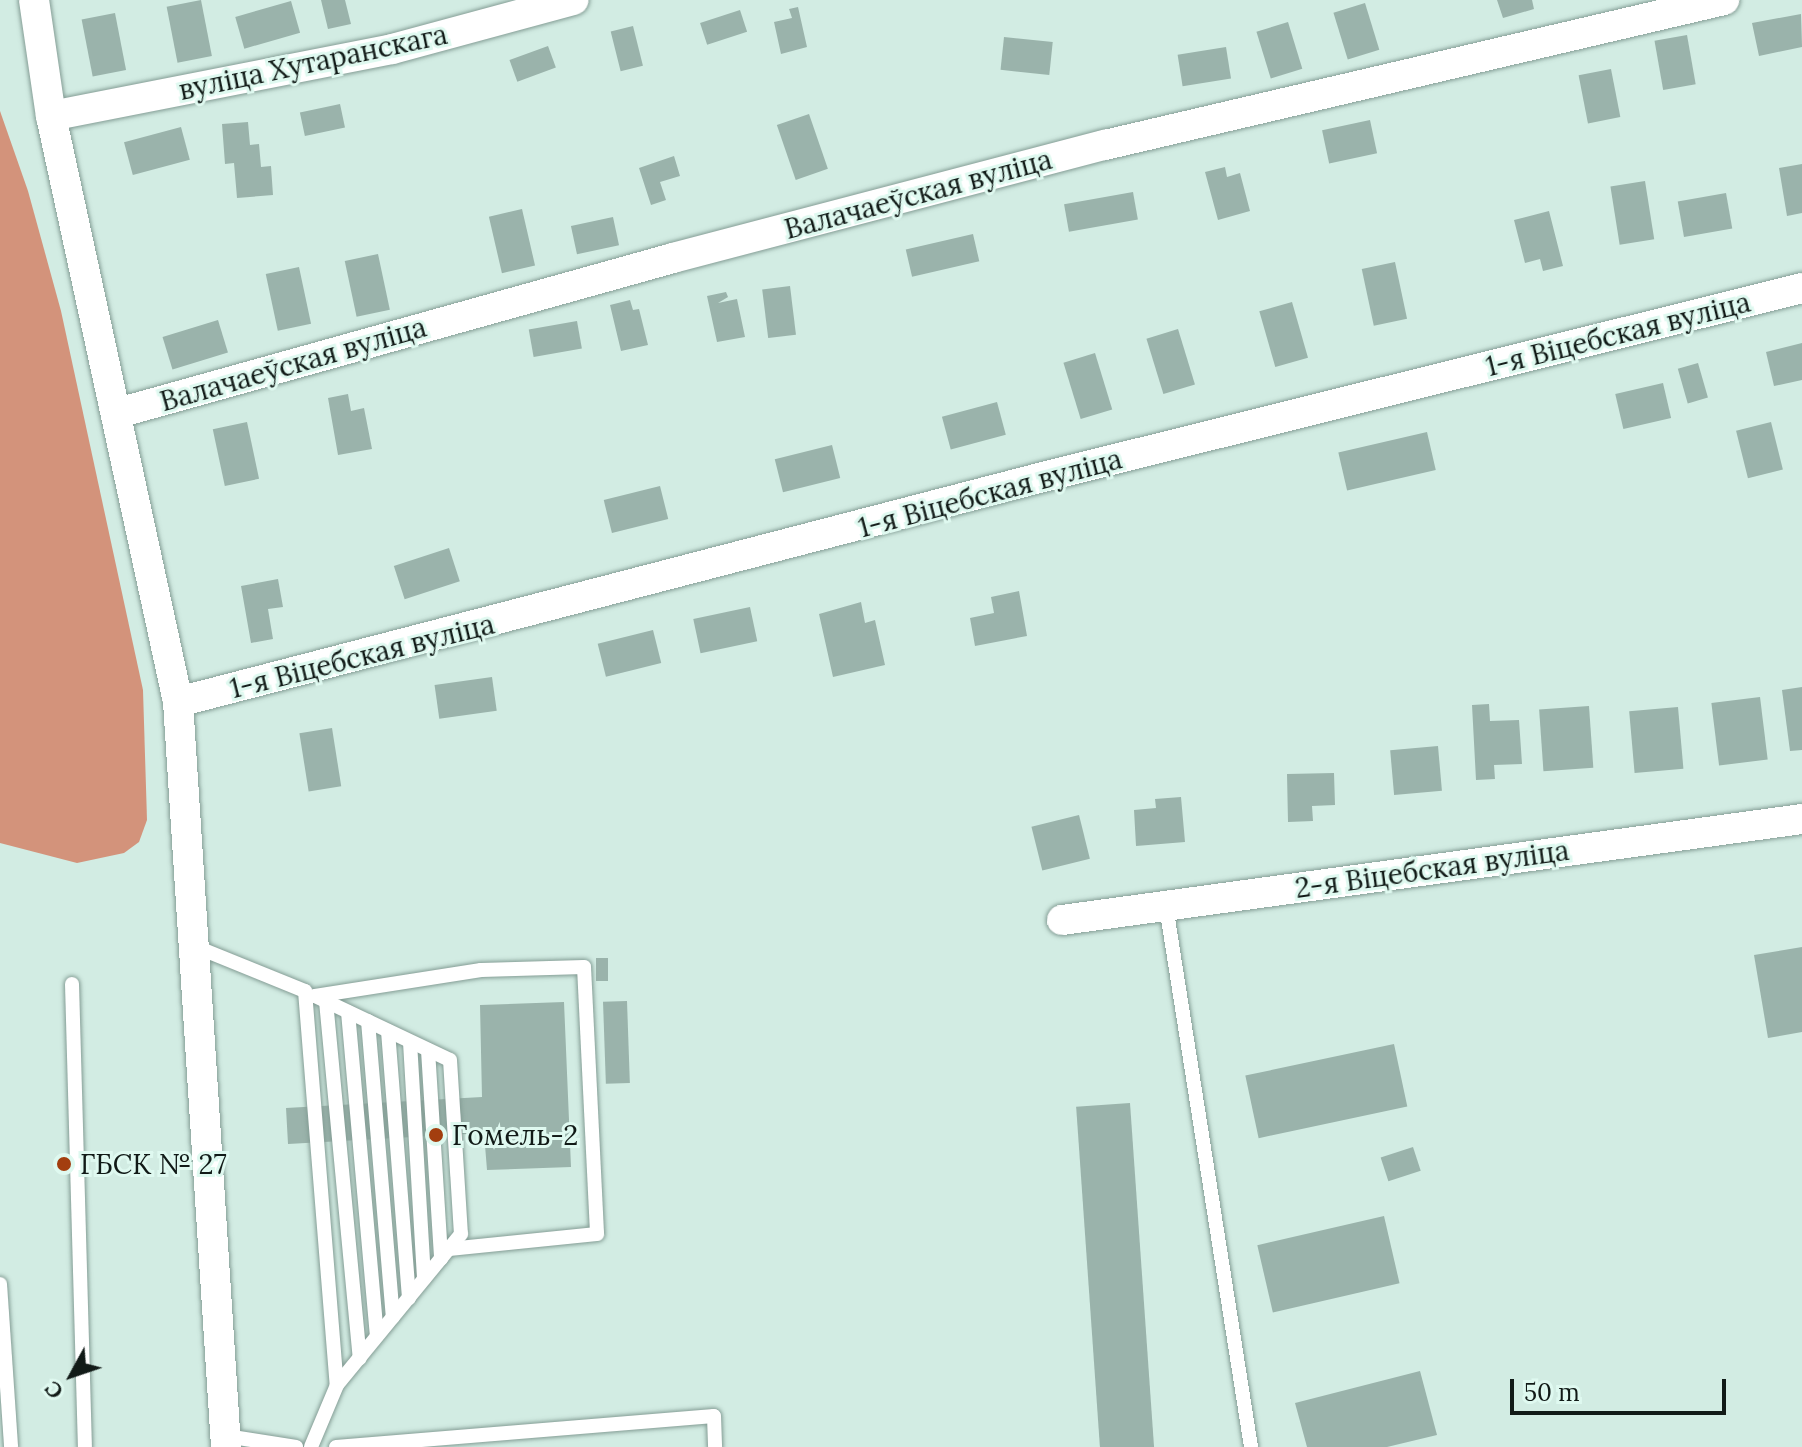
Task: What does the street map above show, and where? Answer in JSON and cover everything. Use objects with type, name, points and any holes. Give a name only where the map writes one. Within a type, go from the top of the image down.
[{"type":"street","points":[[34,0],[51,116],[118,413],[178,702],[226,1441]]},
{"type":"street","name":"вуліца Хутаранскага","points":[[51,116],[392,49],[574,0]]},
{"type":"street","name":"Валачаеўская вуліца","points":[[118,413],[1091,148],[1724,0]]},
{"type":"street","name":"1-я Віцебская вуліца","points":[[178,702],[1051,475],[1802,288]]},
{"type":"street","name":"2-я Віцебская вуліца","points":[[1062,920],[1802,819]]},
{"type":"lane","points":[[1166,906],[1251,1447]]},
{"type":"lane","points":[[194,946],[315,996],[450,1060],[461,1234],[337,1385],[311,1447]]},
{"type":"lane","points":[[315,996],[481,970],[584,967],[597,1234],[445,1254]]},
{"type":"lane","points":[[72,984],[85,1447]]},
{"type":"lane","points":[[315,996],[360,1358]]},
{"type":"lane","points":[[315,996],[337,1385]]},
{"type":"lane","points":[[348,1012],[377,1336]]},
{"type":"lane","points":[[368,1021],[393,1317]]},
{"type":"lane","points":[[388,1031],[409,1298]]},
{"type":"lane","points":[[410,1042],[424,1279]]},
{"type":"lane","points":[[428,1050],[445,1254]]},
{"type":"lane","points":[[0,1284],[11,1447]]},
{"type":"lane","points":[[336,1447],[714,1416],[715,1447]]},
{"type":"lane","points":[[226,1441],[296,1447]]},
{"type":"shaded area","points":[[0,111],[28,191],[61,311],[143,690],[147,820],[139,842],[124,853],[77,863],[0,843]]},
{"type":"building","points":[[201,0],[212,56],[178,63],[167,7]]},
{"type":"building","points":[[321,0],[345,0],[351,24],[328,29]]},
{"type":"building","points":[[1497,0],[1532,0],[1534,9],[1503,18]]},
{"type":"building","points":[[291,1],[300,33],[244,49],[235,17]]},
{"type":"building","points":[[1365,3],[1379,50],[1348,60],[1333,13]]},
{"type":"building","points":[[798,7],[807,47],[781,54],[774,22],[792,18],[789,9]]},
{"type":"building","points":[[740,10],[747,32],[707,45],[700,23]]},
{"type":"building","points":[[115,13],[126,70],[93,76],[82,19]]},
{"type":"building","points":[[1801,14],[1802,47],[1759,56],[1752,23]]},
{"type":"building","points":[[1288,22],[1302,69],[1271,79],[1256,32]]},
{"type":"building","points":[[633,26],[643,66],[621,71],[611,32]]},
{"type":"building","points":[[1687,35],[1696,84],[1663,90],[1655,41]]},
{"type":"building","points":[[1004,37],[1053,42],[1049,75],[1001,70]]},
{"type":"building","points":[[548,46],[556,68],[517,82],[509,60]]},
{"type":"building","points":[[1226,47],[1231,79],[1183,86],[1178,55]]},
{"type":"building","points":[[1611,69],[1620,117],[1588,123],[1579,75]]},
{"type":"building","points":[[340,104],[345,127],[305,136],[300,113]]},
{"type":"building","points":[[809,114],[828,169],[796,180],[777,125]]},
{"type":"building","points":[[1370,120],[1377,153],[1329,163],[1322,130]]},
{"type":"building","points":[[248,122],[250,145],[259,144],[261,167],[271,166],[273,195],[237,198],[234,163],[225,164],[222,124]]},
{"type":"building","points":[[181,127],[190,160],[133,175],[124,142]]},
{"type":"building","points":[[674,156],[680,176],[660,182],[666,200],[651,205],[639,168]]},
{"type":"building","points":[[1802,164],[1802,213],[1787,216],[1779,168]]},
{"type":"building","points":[[1225,167],[1227,177],[1240,173],[1250,211],[1218,220],[1205,172]]},
{"type":"building","points":[[1645,181],[1654,239],[1620,245],[1610,186]]},
{"type":"building","points":[[1133,192],[1138,220],[1069,232],[1064,204]]},
{"type":"building","points":[[1726,193],[1732,228],[1684,237],[1678,202]]},
{"type":"building","points":[[522,209],[535,266],[502,273],[489,217]]},
{"type":"building","points":[[1549,211],[1563,266],[1543,271],[1540,259],[1525,263],[1514,220]]},
{"type":"building","points":[[613,217],[619,245],[577,254],[571,226]]},
{"type":"building","points":[[973,234],[979,261],[912,277],[906,250]]},
{"type":"building","points":[[378,254],[390,310],[357,317],[345,261]]},
{"type":"building","points":[[1395,262],[1407,319],[1374,326],[1362,269]]},
{"type":"building","points":[[299,267],[311,324],[278,331],[266,274]]},
{"type":"building","points":[[790,286],[796,335],[768,338],[762,289]]},
{"type":"building","points":[[726,292],[728,297],[718,303],[737,299],[745,337],[717,342],[707,296]]},
{"type":"building","points":[[630,300],[633,310],[639,309],[648,345],[621,351],[610,305]]},
{"type":"building","points":[[1292,302],[1308,358],[1275,367],[1259,311]]},
{"type":"building","points":[[218,320],[228,353],[172,369],[163,337]]},
{"type":"building","points":[[577,321],[582,349],[534,357],[529,330]]},
{"type":"building","points":[[1178,329],[1195,384],[1163,394],[1146,339]]},
{"type":"building","points":[[1802,343],[1802,380],[1774,386],[1766,352]]},
{"type":"building","points":[[1095,353],[1112,409],[1081,419],[1063,363]]},
{"type":"building","points":[[1698,363],[1708,398],[1688,403],[1678,369]]},
{"type":"building","points":[[1663,383],[1671,418],[1623,429],[1615,394]]},
{"type":"building","points":[[348,394],[351,411],[364,408],[372,449],[338,455],[328,398]]},
{"type":"building","points":[[997,402],[1006,435],[951,450],[942,417]]},
{"type":"building","points":[[247,422],[259,479],[225,486],[213,429]]},
{"type":"building","points":[[1771,422],[1783,470],[1748,478],[1736,431]]},
{"type":"building","points":[[1427,432],[1436,470],[1347,490],[1338,452]]},
{"type":"building","points":[[832,445],[840,478],[783,492],[775,459]]},
{"type":"building","points":[[660,486],[668,519],[612,533],[604,500]]},
{"type":"building","points":[[449,548],[460,581],[405,599],[394,566]]},
{"type":"building","points":[[278,579],[283,607],[268,609],[273,639],[251,643],[241,586]]},
{"type":"building","points":[[1019,591],[1027,636],[975,646],[970,618],[994,613],[991,597]]},
{"type":"building","points":[[861,602],[865,623],[875,620],[885,665],[833,677],[819,614]]},
{"type":"building","points":[[750,607],[757,641],[701,653],[693,619]]},
{"type":"building","points":[[653,630],[661,663],[606,677],[598,644]]},
{"type":"building","points":[[492,677],[497,711],[439,719],[435,685]]},
{"type":"building","points":[[1802,687],[1802,750],[1790,751],[1782,690]]},
{"type":"building","points":[[1760,697],[1768,760],[1719,766],[1711,703]]},
{"type":"building","points":[[1489,704],[1490,721],[1519,720],[1522,764],[1494,765],[1495,779],[1476,780],[1472,705]]},
{"type":"building","points":[[1589,706],[1593,768],[1543,771],[1539,709]]},
{"type":"building","points":[[1678,707],[1683,769],[1635,773],[1629,711]]},
{"type":"building","points":[[332,728],[341,786],[309,791],[299,733]]},
{"type":"building","points":[[1438,746],[1442,791],[1394,795],[1390,750]]},
{"type":"building","points":[[1334,773],[1335,805],[1312,806],[1313,821],[1288,822],[1287,774]]},
{"type":"building","points":[[1181,797],[1185,842],[1136,846],[1134,810],[1156,808],[1155,799]]},
{"type":"building","points":[[1079,815],[1090,859],[1042,871],[1031,827]]},
{"type":"building","points":[[1802,947],[1802,1032],[1768,1038],[1754,955]]},
{"type":"building","points":[[596,958],[608,958],[608,981],[596,981]]},
{"type":"building","points":[[627,1001],[630,1083],[606,1084],[603,1002]]},
{"type":"building","points":[[564,1002],[571,1167],[487,1170],[484,1133],[288,1144],[286,1108],[482,1097],[480,1005]]},
{"type":"building","points":[[1394,1044],[1407,1107],[1259,1138],[1245,1076]]},
{"type":"building","points":[[1130,1103],[1154,1447],[1100,1447],[1076,1107]]},
{"type":"building","points":[[1413,1147],[1421,1171],[1388,1181],[1381,1158]]},
{"type":"building","points":[[1384,1216],[1400,1283],[1273,1312],[1257,1245]]},
{"type":"building","points":[[1420,1371],[1437,1435],[1387,1447],[1307,1447],[1295,1403]]},
{"type":"place","name":"Гомель-2","points":[[436,1135]]},
{"type":"place","name":"ГБСК № 27","points":[[64,1164]]}]
